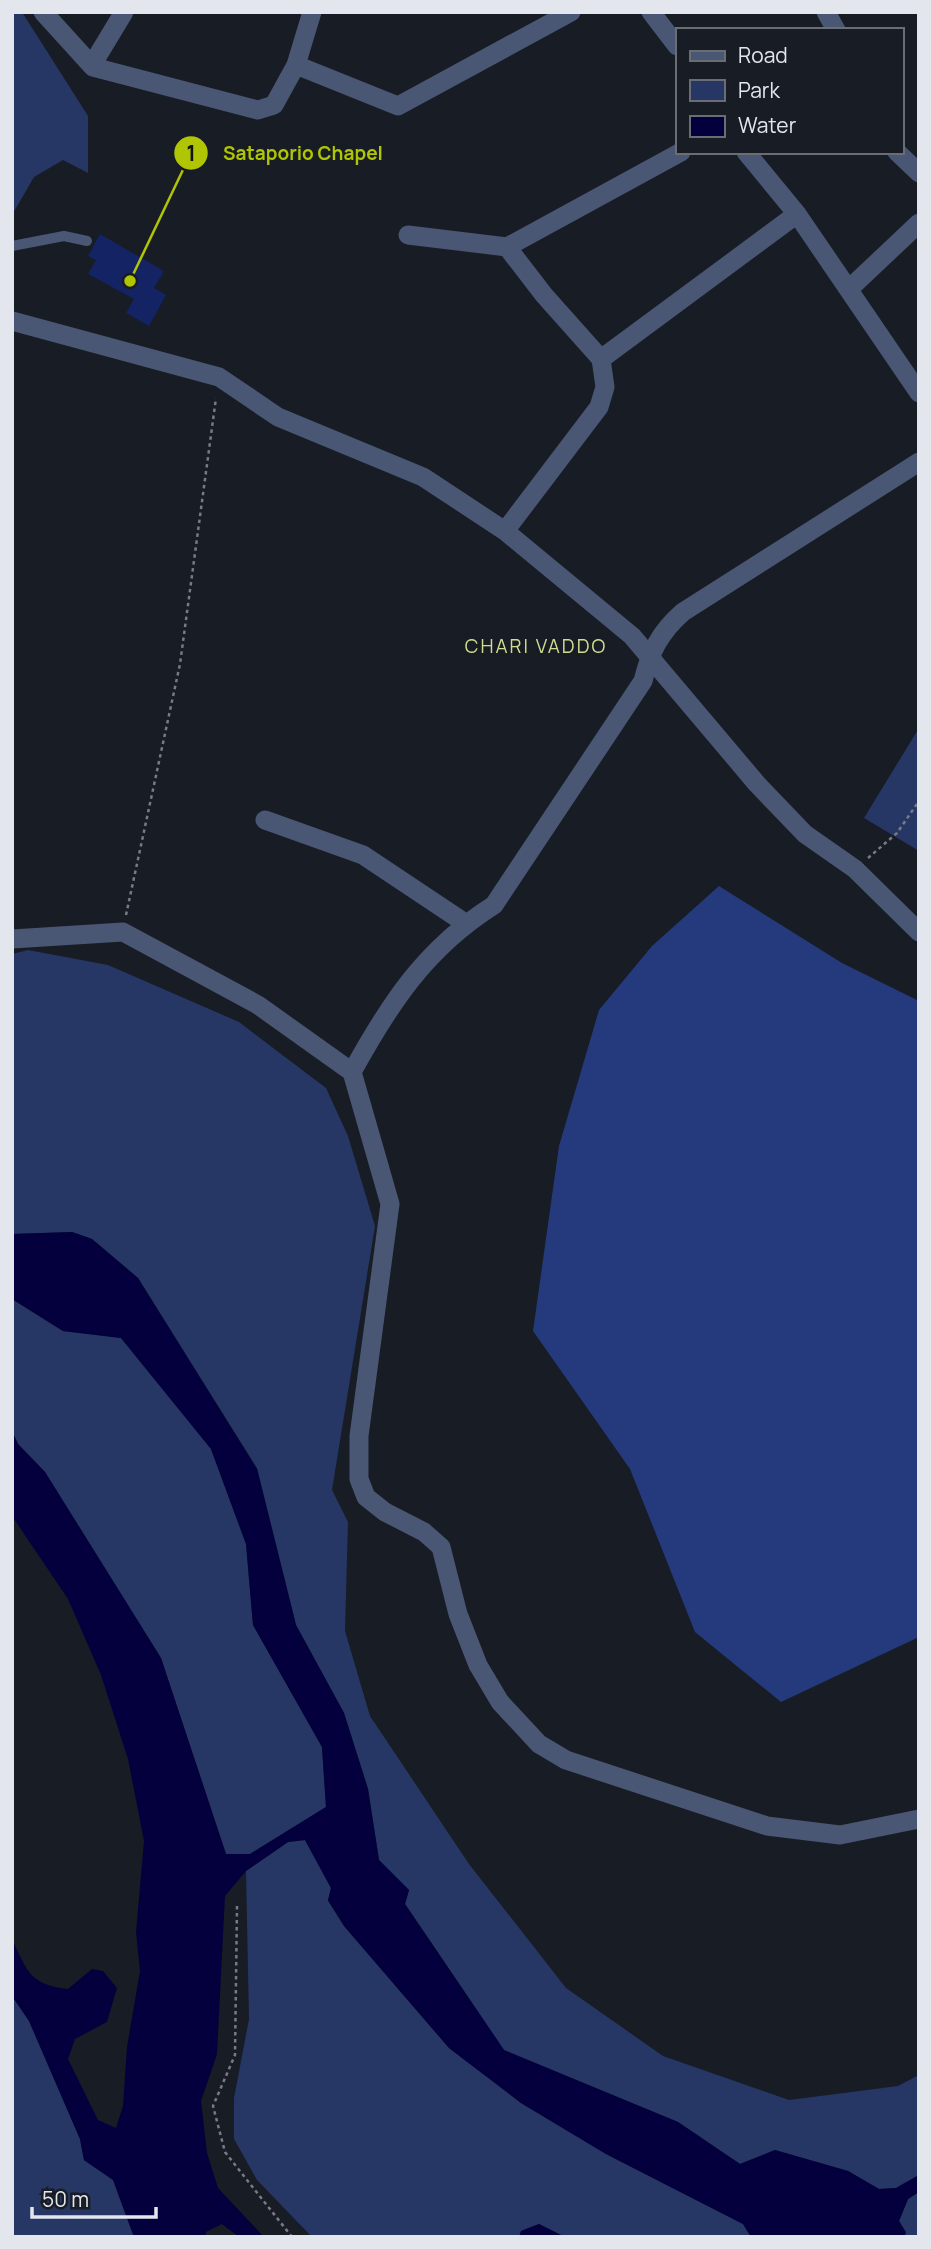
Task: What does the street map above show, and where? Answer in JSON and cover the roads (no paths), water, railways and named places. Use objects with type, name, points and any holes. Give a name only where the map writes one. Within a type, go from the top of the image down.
[{"type":"street","points":[[43,12],[92,65],[148,83],[258,110],[274,105],[296,65],[312,12]]},
{"type":"street","points":[[92,65],[124,12]]},
{"type":"street","points":[[296,65],[398,106],[570,12]]},
{"type":"street","points":[[652,12],[676,45]]},
{"type":"street","points":[[826,12],[835,28]]},
{"type":"street","points":[[408,235],[507,247],[677,154]]},
{"type":"street","points":[[748,154],[797,214],[919,393]]},
{"type":"street","points":[[899,154],[919,173]]},
{"type":"street","points":[[601,359],[797,214]]},
{"type":"street","points":[[849,289],[919,223]]},
{"type":"street","points":[[505,531],[599,407],[605,387],[601,359],[544,295],[507,247]]},
{"type":"street","points":[[12,321],[219,377],[278,417],[423,477],[505,531],[632,636],[805,834],[855,869],[919,932]]},
{"type":"street","points":[[352,1072],[387,1008],[446,940],[465,923],[494,905],[643,681],[649,655],[665,627],[682,612],[919,462]]},
{"type":"street","points":[[265,820],[363,855],[465,923]]},
{"type":"street","points":[[12,939],[123,932],[258,1006],[352,1072],[390,1204],[359,1436],[359,1479],[366,1497],[384,1513],[424,1532],[441,1547],[458,1614],[478,1665],[500,1702],[539,1744],[566,1760],[767,1826],[840,1835],[919,1819]]},
{"type":"lane","points":[[12,246],[64,236],[87,241]]},
{"type":"water","points":[[72,1232],[92,1239],[138,1278],[257,1469],[296,1625],[344,1713],[368,1789],[379,1860],[409,1890],[405,1904],[504,2050],[678,2122],[740,2164],[775,2150],[848,2171],[879,2189],[896,2188],[919,2175],[919,2192],[908,2199],[899,2221],[906,2233],[904,2237],[751,2237],[743,2224],[606,2154],[521,2103],[449,2048],[344,1926],[328,1900],[331,1888],[305,1840],[288,1842],[246,1871],[225,1896],[217,2054],[201,2101],[207,2153],[218,2188],[264,2237],[239,2237],[222,2224],[206,2232],[206,2237],[134,2237],[113,2180],[84,2160],[80,2139],[29,2021],[12,1996],[12,1939],[31,1974],[45,1984],[68,1989],[92,1969],[103,1971],[117,1988],[107,2022],[75,2039],[68,2059],[98,2120],[116,2128],[123,2106],[127,2047],[140,1971],[136,1932],[144,1841],[128,1759],[101,1675],[68,1599],[12,1516],[12,1431],[18,1444],[45,1472],[161,1658],[226,1854],[250,1854],[326,1807],[322,1747],[253,1625],[246,1544],[211,1449],[121,1338],[63,1331],[12,1299],[12,1234]]},
{"type":"water","points":[[539,2224],[565,2237],[519,2237],[521,2231]]},
{"type":"place","name":"Sataporio Chapel","points":[[130,281]]},
{"type":"district","name":"CHARI VADDO","points":[[536,646]]}]
